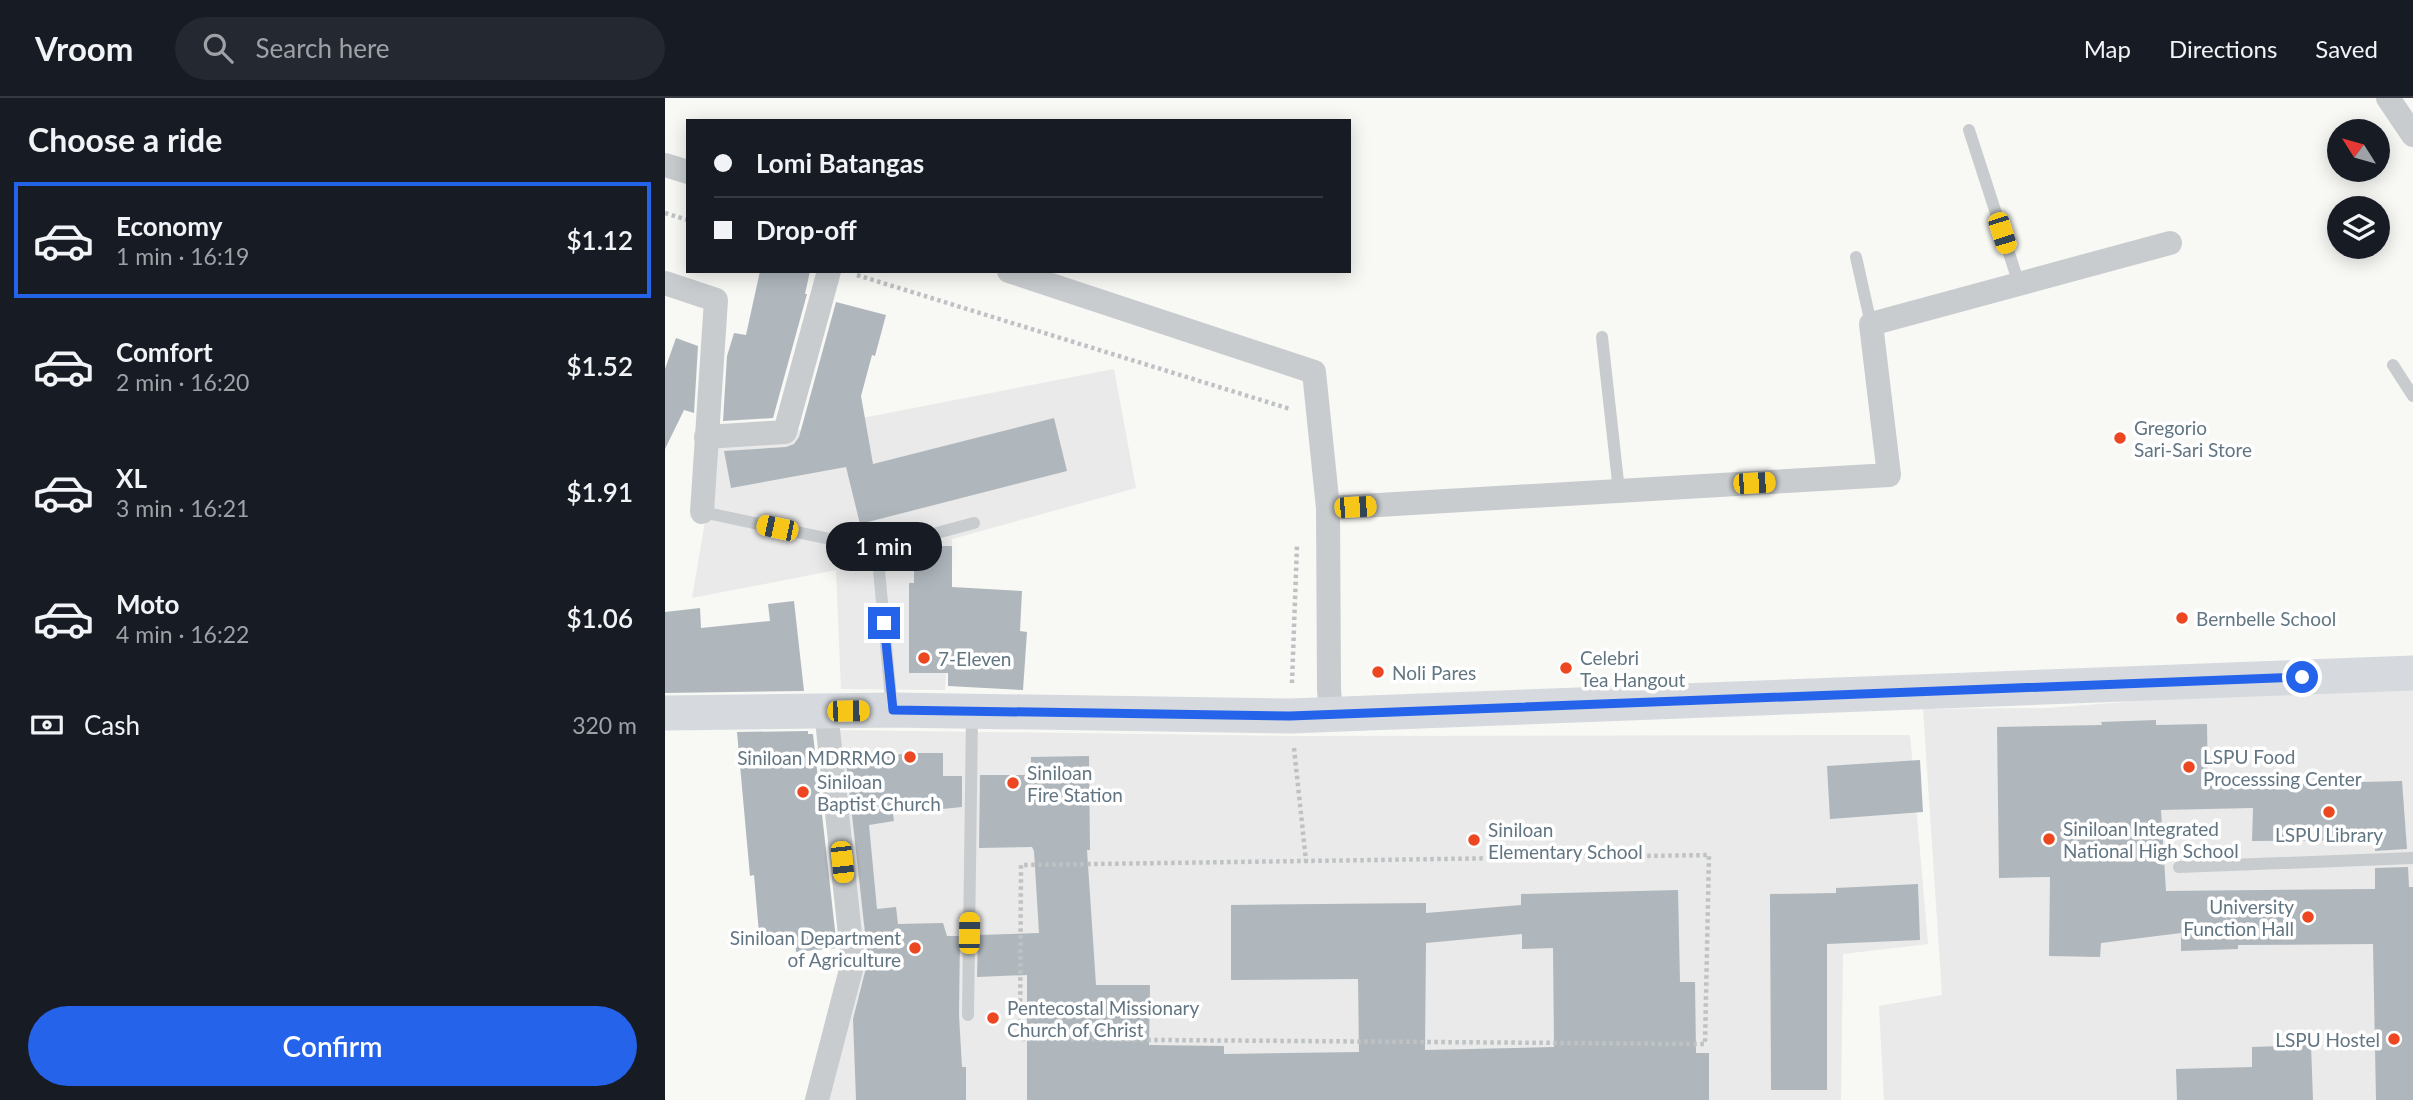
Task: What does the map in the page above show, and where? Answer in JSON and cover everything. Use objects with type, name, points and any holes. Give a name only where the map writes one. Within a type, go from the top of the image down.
[{"type":"main road","points":[[665,713],[893,710],[972,712],[1291,703],[1331,714],[2413,673]]},
{"type":"street","points":[[2388,98],[2413,135]]},
{"type":"street","points":[[665,165],[686,171]]},
{"type":"street","points":[[1328,508],[1889,475],[1871,324],[2169,243]]},
{"type":"street","points":[[706,437],[785,432],[828,273]]},
{"type":"street","points":[[1015,273],[1314,372],[1328,508],[1331,714]]},
{"type":"street","points":[[665,283],[716,300],[702,512]]},
{"type":"street","points":[[817,1100],[852,962],[826,711]]},
{"type":"lane","points":[[1969,130],[2019,284]]},
{"type":"lane","points":[[1856,257],[1871,324]]},
{"type":"lane","points":[[1602,337],[1619,491]]},
{"type":"lane","points":[[2393,365],[2413,396]]},
{"type":"lane","points":[[702,512],[877,549],[974,523]]},
{"type":"lane","points":[[877,549],[893,710]]},
{"type":"lane","points":[[968,1015],[972,712]]},
{"type":"lane","points":[[2179,867],[2413,858]]},
{"type":"path","points":[[665,213],[686,219]]},
{"type":"path","points":[[851,273],[1302,413]]},
{"type":"path","points":[[1297,538],[1291,703],[1307,861]]},
{"type":"path","points":[[1709,855],[1705,1044],[1020,1039],[1021,864],[1307,861],[1709,855]]},
{"type":"shaded area","points":[[1114,369],[1136,488],[952,539],[945,690],[841,689],[836,570],[692,598],[718,446]]},
{"type":"shaded area","points":[[2413,688],[2413,1100],[1884,1100],[1879,1006],[1942,995],[1923,709],[2049,708],[2161,699]]},
{"type":"shaded area","name":"Siniloan Elementary School","points":[[834,730],[1297,736],[1910,735],[1928,944],[1843,954],[1841,1100],[829,1100],[861,976]]},
{"type":"building","points":[[760,273],[810,273],[807,294],[773,418],[723,421],[727,356],[734,333],[746,335]]},
{"type":"building","points":[[836,302],[886,315],[861,396],[873,464],[1054,418],[1067,471],[860,524],[846,467],[731,488],[724,451],[786,447],[794,444],[799,437]]},
{"type":"building","points":[[676,338],[698,346],[694,413],[684,410],[665,449],[665,369]]},
{"type":"building","points":[[952,546],[952,587],[1022,591],[1020,631],[1027,632],[1023,690],[948,686],[948,673],[909,673],[909,583],[914,583],[914,548]]},
{"type":"building","points":[[794,601],[804,691],[665,693],[665,612],[700,608],[701,628],[770,621],[768,604]]},
{"type":"building","points":[[2156,720],[2156,725],[2207,724],[2208,786],[2402,781],[2407,849],[2375,851],[2375,840],[2252,841],[2253,808],[2161,810],[2166,891],[2375,889],[2375,868],[2408,867],[2409,887],[2413,887],[2413,1100],[2376,1100],[2373,944],[2238,945],[2238,949],[2181,951],[2181,933],[2101,943],[2100,957],[2049,956],[2050,877],[1999,878],[1997,727],[2102,725],[2101,722]]},
{"type":"building","points":[[808,731],[808,734],[813,734],[837,948],[796,952],[795,941],[760,945],[754,875],[750,876],[737,732]]},
{"type":"building","points":[[911,753],[943,753],[943,776],[962,776],[962,807],[893,814],[894,821],[869,825],[877,909],[896,907],[898,924],[943,923],[947,936],[960,936],[959,1015],[962,1067],[966,1067],[966,1100],[856,1100],[853,1019],[868,960],[846,761]]},
{"type":"building","points":[[1089,756],[1090,850],[1087,850],[1096,985],[1150,985],[1149,1045],[1224,1046],[1224,1054],[1359,1052],[1358,979],[1231,980],[1231,905],[1426,903],[1426,913],[1521,905],[1521,894],[1678,890],[1680,982],[1695,982],[1696,1053],[1709,1053],[1709,1100],[1027,1100],[1027,975],[977,977],[978,935],[1039,933],[1032,847],[979,848],[980,775],[1031,775],[1031,757]],"holes":[[[1522,934],[1522,949],[1553,948],[1554,1047],[1425,1050],[1426,943]]]},
{"type":"building","points":[[1920,760],[1923,812],[1830,819],[1827,766]]},
{"type":"building","points":[[1918,884],[1920,940],[1827,944],[1827,1090],[1771,1090],[1770,894],[1836,893],[1836,888]]},
{"type":"building","points":[[2311,1045],[2313,1100],[2177,1100],[2176,1069],[2252,1067],[2252,1047]]},
{"type":"place","name":"Gregorio Sari-Sari Store","points":[[2120,438]]},
{"type":"place","name":"Bernbelle School","points":[[2182,618]]},
{"type":"place","name":"7-Eleven","points":[[924,658]]},
{"type":"place","name":"Celebri Tea Hangout","points":[[1566,668]]},
{"type":"place","name":"Noli Pares","points":[[1378,672]]},
{"type":"place","name":"Siniloan MDRRMO","points":[[910,757]]},
{"type":"place","name":"LSPU Food Processsing Center","points":[[2189,767]]},
{"type":"place","name":"Siniloan Fire Station","points":[[1013,783]]},
{"type":"place","name":"Siniloan Baptist Church","points":[[803,792]]},
{"type":"place","name":"LSPU Library","points":[[2329,812]]},
{"type":"place","name":"Siniloan Integrated National High School","points":[[2049,839]]},
{"type":"place","name":"Siniloan Elementary School","points":[[1474,840]]},
{"type":"place","name":"University Function Hall","points":[[2308,917]]},
{"type":"place","name":"Siniloan Department of Agriculture","points":[[915,948]]},
{"type":"place","name":"Pentecostal Missionary Church of Christ","points":[[993,1018]]},
{"type":"place","name":"LSPU Hostel","points":[[2394,1039]]},
{"type":"route","points":[[884,623],[893,710],[1290,716],[2302,677]]}]
